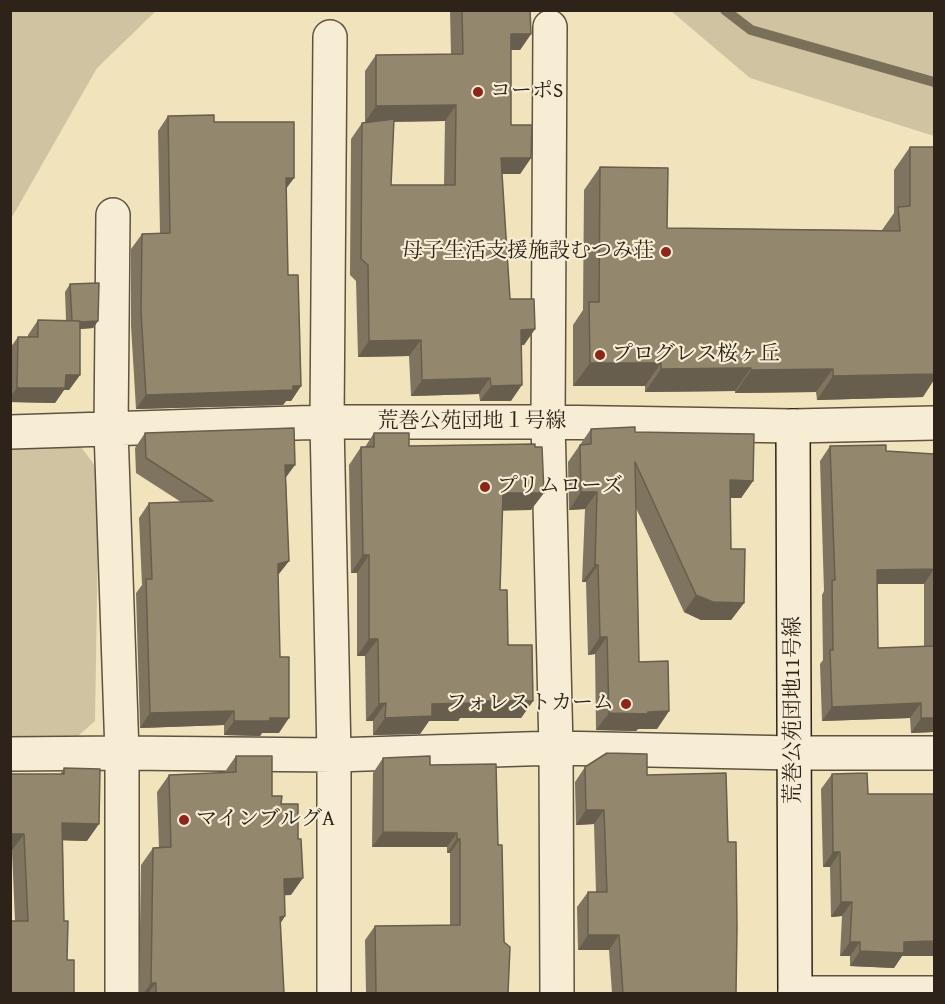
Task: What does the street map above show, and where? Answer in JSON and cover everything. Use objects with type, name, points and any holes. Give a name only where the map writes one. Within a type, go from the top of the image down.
[{"type":"street","points":[[550,27],[548,422],[556,748],[557,993]]},
{"type":"street","points":[[330,37],[327,422],[334,755],[334,993]]},
{"type":"street","points":[[113,215],[111,429],[122,753],[122,993]]},
{"type":"street","name":"荒巻公苑団地１号線","points":[[10,432],[327,422],[548,422],[793,426],[934,423]]},
{"type":"street","name":"荒巻公苑団地11号線","points":[[793,426],[795,993]]},
{"type":"street","points":[[10,754],[334,755],[556,748],[794,753],[934,753]]},
{"type":"street","points":[[795,993],[934,993]]},
{"type":"shaded area","points":[[11,10],[156,11],[97,68],[11,219]]},
{"type":"shaded area","points":[[671,11],[934,11],[934,136],[750,78]]},
{"type":"shaded area","points":[[78,443],[99,471],[95,721],[77,737],[11,740],[10,446]]},
{"type":"building","points":[[462,10],[530,10],[531,34],[511,34],[511,125],[532,125],[531,158],[501,158],[510,299],[534,299],[535,329],[521,330],[522,385],[491,386],[490,378],[422,380],[421,340],[369,341],[368,265],[361,259],[362,123],[394,119],[391,185],[455,185],[456,105],[376,106],[376,55],[463,54]]},
{"type":"building","points":[[214,115],[214,122],[294,122],[294,178],[286,178],[288,275],[298,275],[301,386],[293,386],[293,390],[146,395],[141,312],[142,234],[170,233],[168,116]]},
{"type":"building","points":[[910,147],[934,147],[934,374],[833,376],[833,369],[661,369],[661,363],[590,363],[589,302],[599,302],[600,167],[668,168],[667,228],[900,231],[898,207],[910,206]]},
{"type":"building","points":[[99,283],[98,321],[72,321],[70,284]]},
{"type":"building","points":[[38,320],[80,321],[80,375],[66,375],[65,388],[17,388],[18,337],[38,337]]},
{"type":"building","points":[[635,427],[635,432],[754,434],[753,481],[730,480],[731,549],[745,549],[744,603],[713,602],[696,595],[635,462],[639,662],[668,661],[669,711],[648,712],[648,714],[609,713],[607,637],[600,637],[598,565],[595,565],[597,492],[581,492],[580,445],[591,444],[591,429]]},
{"type":"building","points":[[294,428],[295,465],[285,465],[289,561],[278,564],[280,657],[289,657],[289,718],[270,718],[270,721],[234,721],[234,711],[150,713],[146,579],[152,579],[149,503],[213,501],[146,458],[145,433]]},
{"type":"building","points":[[374,433],[409,433],[409,446],[535,444],[535,447],[542,447],[544,493],[503,493],[500,590],[507,590],[508,645],[532,645],[533,701],[470,701],[470,703],[432,704],[432,716],[385,718],[386,703],[379,704],[378,639],[369,639],[369,555],[363,555],[361,447],[374,447]]},
{"type":"building","points":[[886,445],[886,451],[934,454],[934,569],[877,570],[878,648],[934,646],[934,718],[921,718],[921,703],[832,707],[830,650],[833,650],[832,580],[835,580],[830,446]]},
{"type":"building","points":[[607,753],[647,754],[647,775],[726,773],[728,842],[736,842],[736,993],[623,993],[619,935],[588,935],[588,892],[607,892],[604,810],[586,810],[585,767]]},
{"type":"building","points":[[236,756],[272,756],[272,796],[282,796],[281,804],[298,804],[298,839],[301,839],[303,878],[284,879],[285,916],[280,917],[284,993],[156,993],[156,983],[151,983],[153,848],[171,847],[169,775],[236,772]]},
{"type":"building","points":[[430,756],[430,765],[496,764],[498,845],[502,845],[504,942],[510,947],[508,993],[376,993],[375,926],[460,925],[460,839],[457,839],[457,833],[383,832],[383,758]]},
{"type":"building","points":[[64,768],[100,769],[99,824],[62,823],[64,921],[68,921],[67,960],[74,960],[74,993],[10,993],[10,921],[28,921],[24,834],[10,834],[10,774],[64,774]]},
{"type":"building","points":[[867,773],[868,794],[934,794],[934,941],[904,942],[904,953],[860,951],[860,942],[850,942],[852,902],[841,902],[840,852],[833,852],[832,774]]},
{"type":"waterway","points":[[725,10],[751,30],[934,82]]},
{"type":"place","name":"コーポS","points":[[478,92]]},
{"type":"place","name":"母子生活支援施設むつみ荘","points":[[666,252]]},
{"type":"place","name":"プログレス桜ヶ丘","points":[[600,355]]},
{"type":"place","name":"プリムローズ","points":[[485,487]]},
{"type":"place","name":"フォレストカーム","points":[[626,704]]},
{"type":"place","name":"マインブルグA","points":[[184,820]]}]
